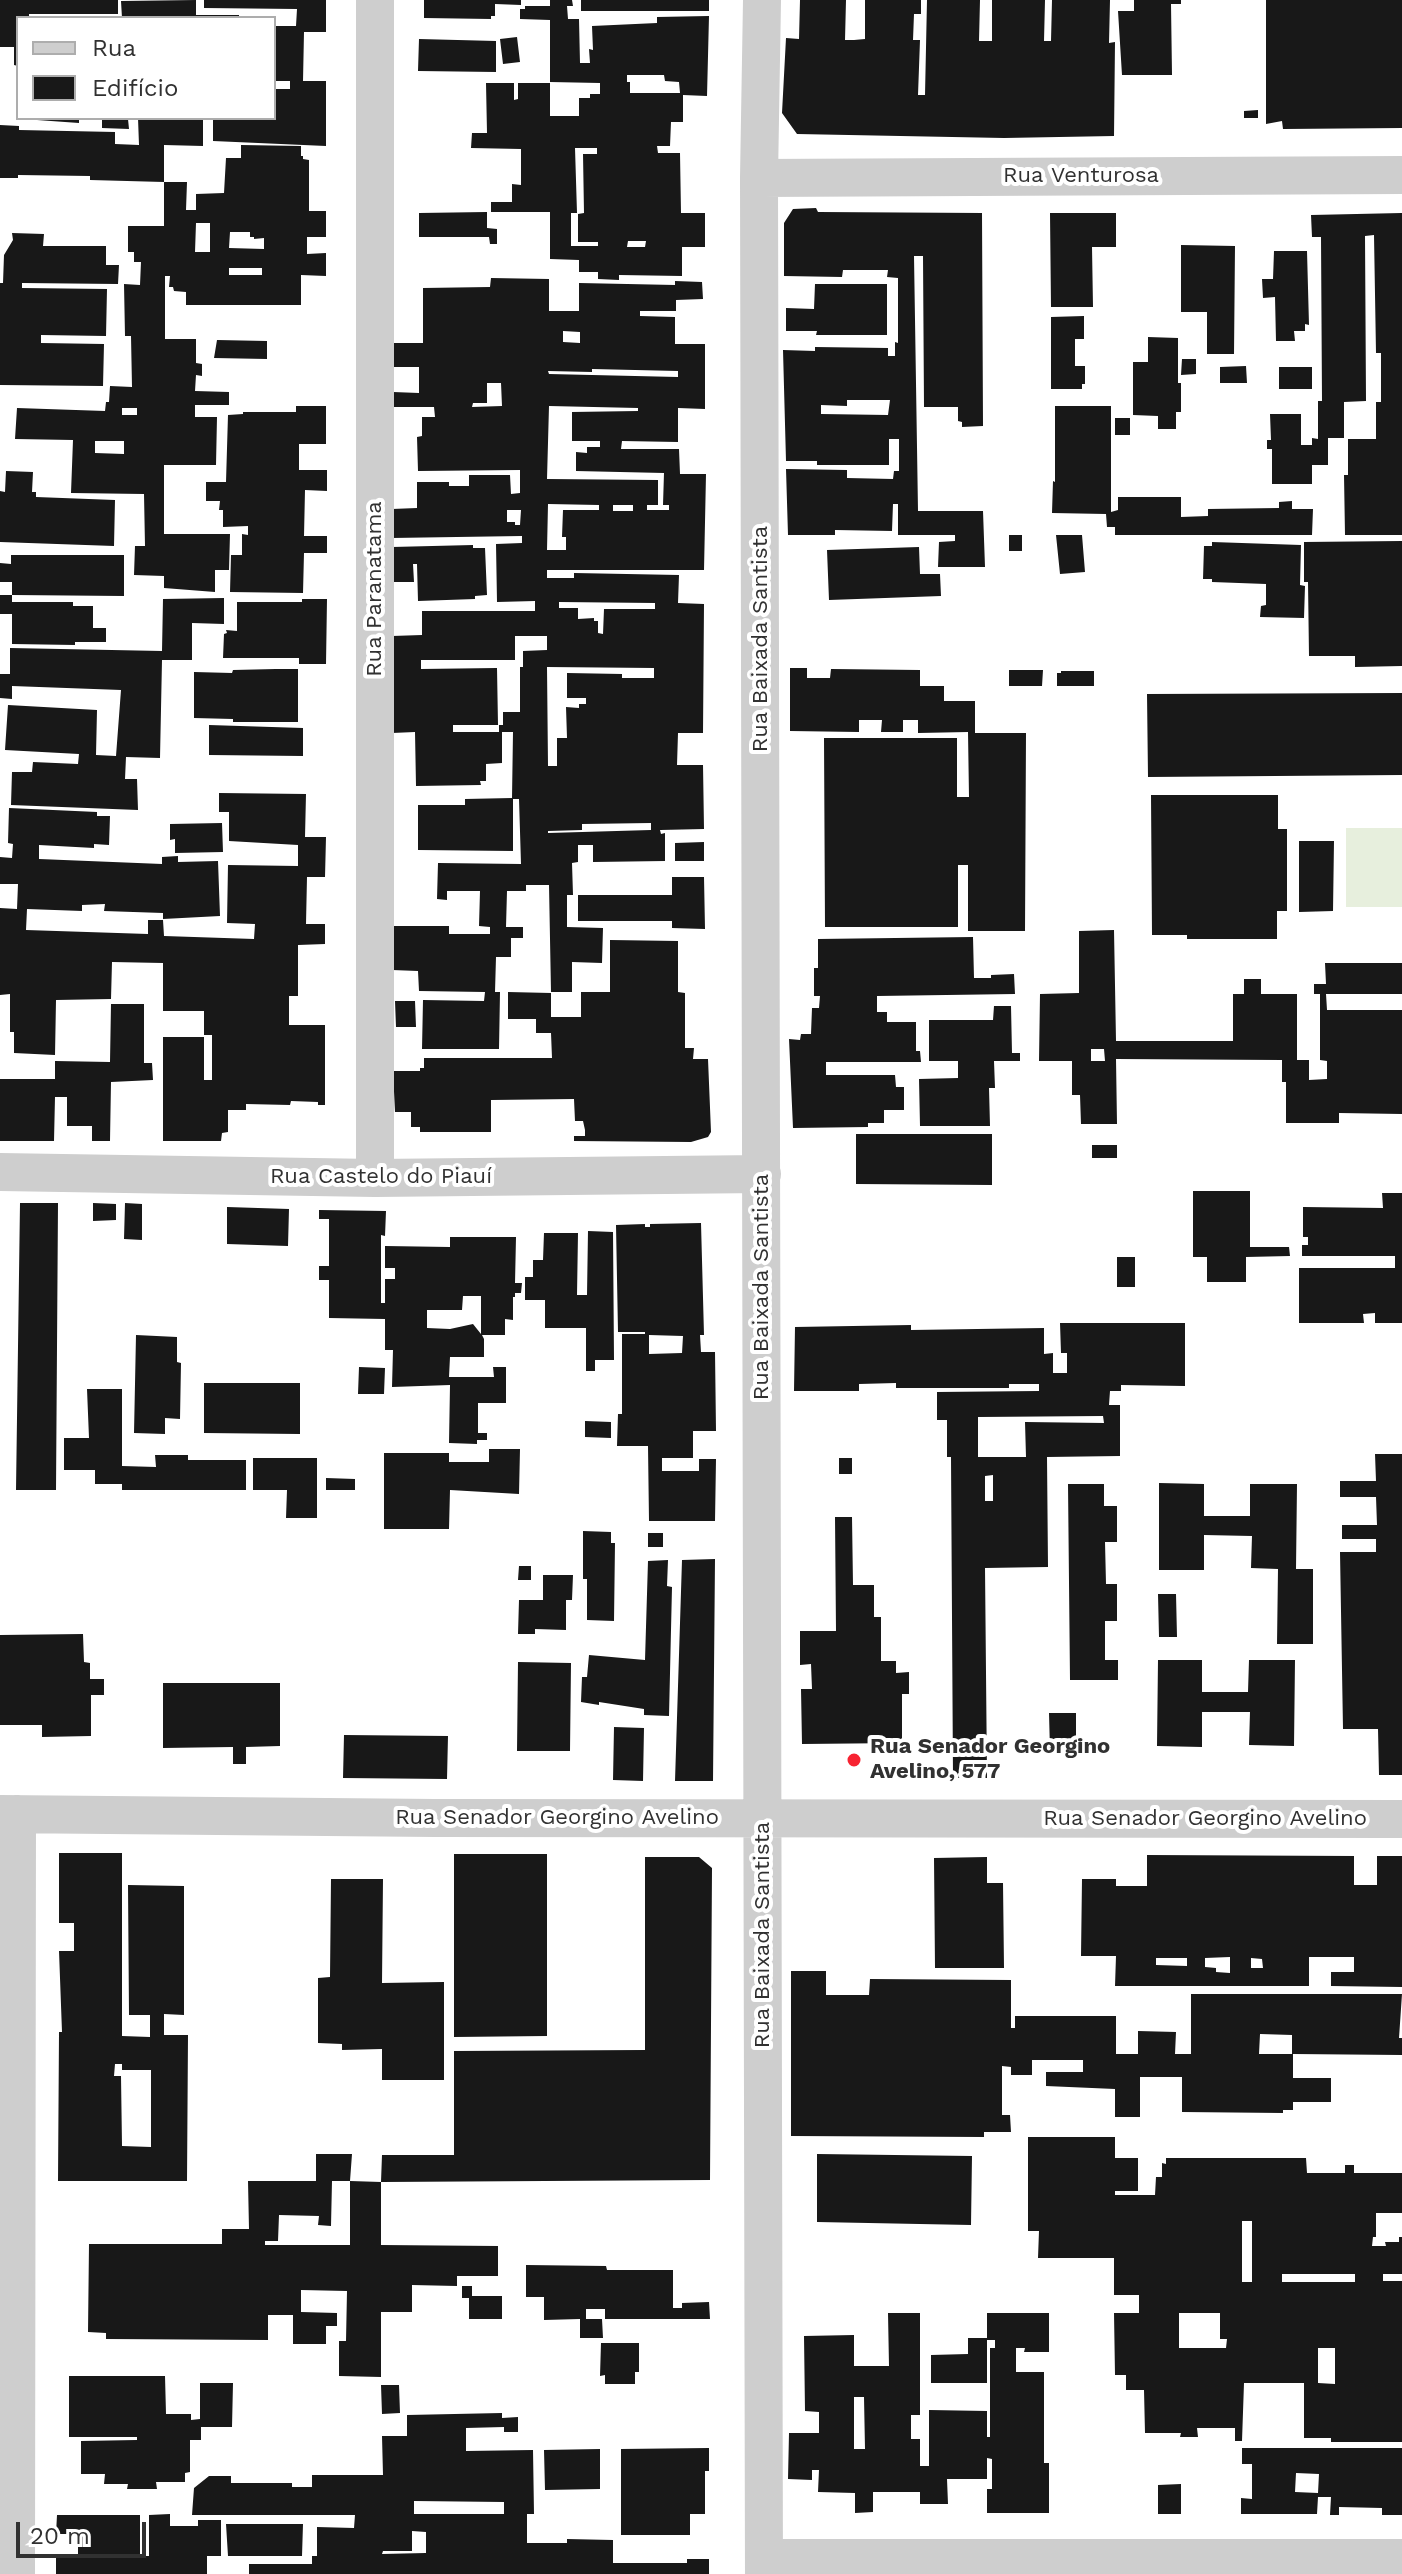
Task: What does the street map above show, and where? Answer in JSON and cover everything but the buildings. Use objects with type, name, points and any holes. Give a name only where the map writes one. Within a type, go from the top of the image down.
[{"type":"street","name":"Rua Paranatama","points":[[375,0],[375,1178]]},
{"type":"street","name":"Rua Baixada Santista","points":[[762,0],[759,178],[764,2566]]},
{"type":"street","name":"Rua Venturosa","points":[[759,178],[1402,175]]},
{"type":"street","name":"Rua Castelo do Piauí","points":[[0,1172],[375,1178],[762,1174]]},
{"type":"street","name":"Rua Senador Georgino Avelino","points":[[8,1814],[1402,1819]]},
{"type":"street","points":[[8,1814],[11,2560]]},
{"type":"street","points":[[764,2566],[1402,2558]]},
{"type":"green space","points":[[1346,828],[1402,828],[1402,907],[1346,907]]},
{"type":"place","name":"Rua Senador Georgino Avelino, 577","points":[[854,1760]]}]
